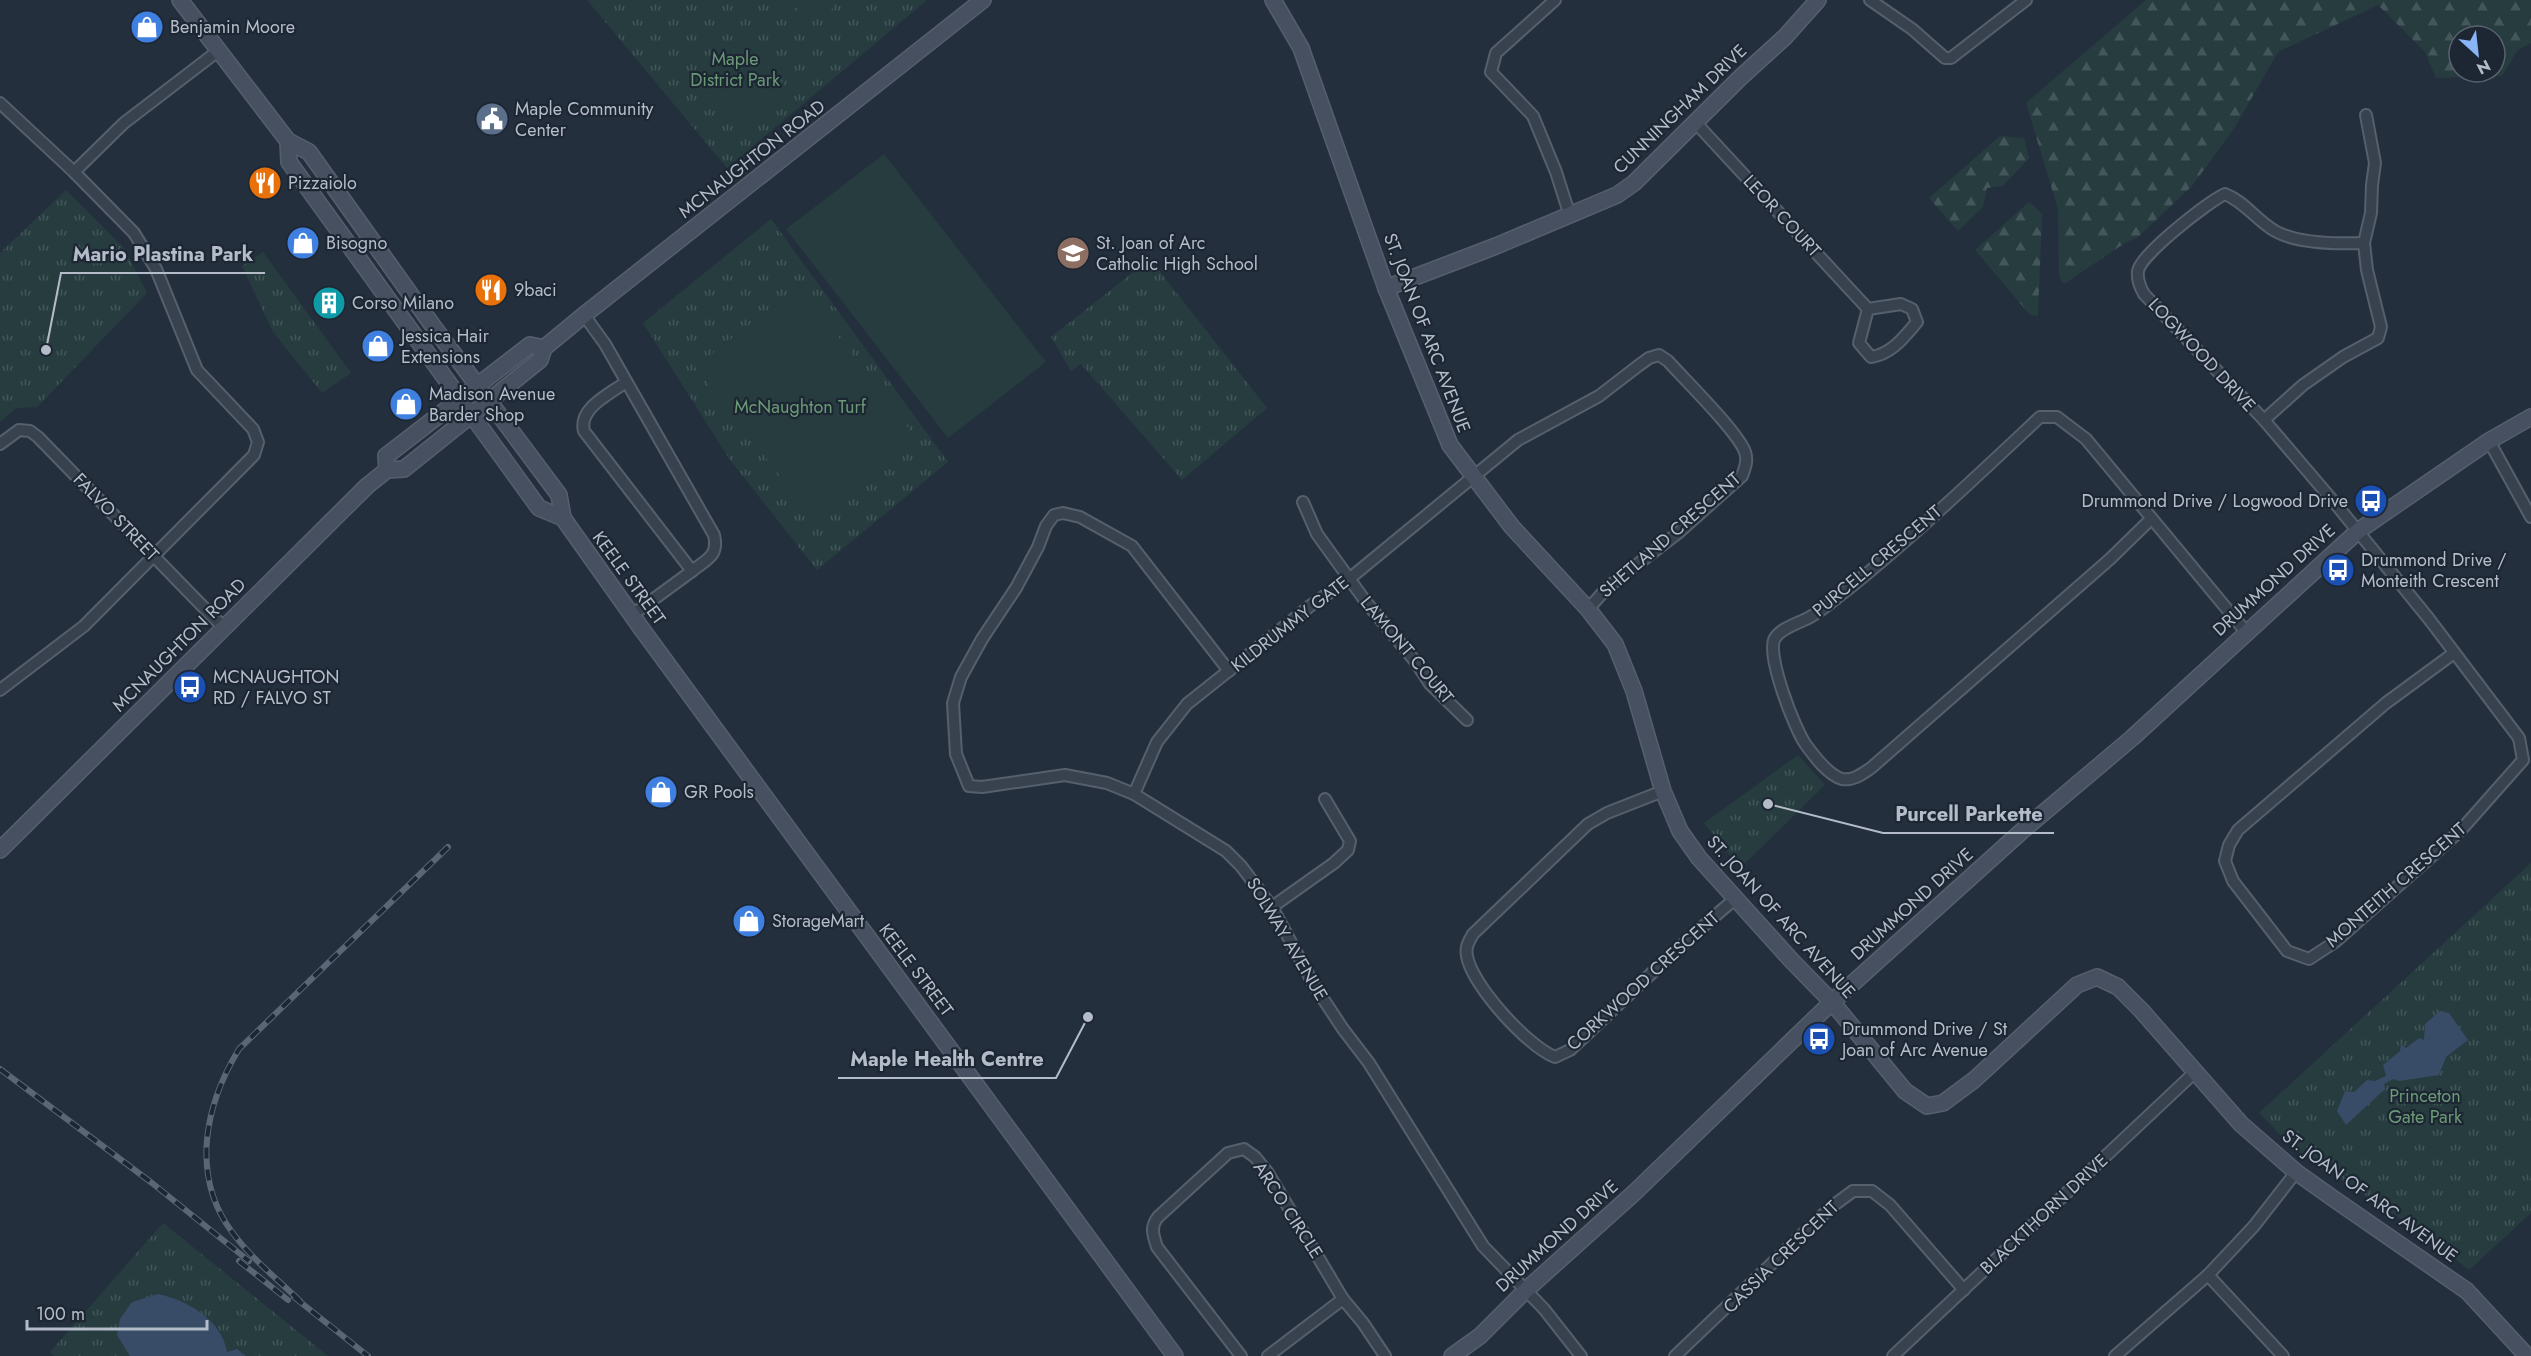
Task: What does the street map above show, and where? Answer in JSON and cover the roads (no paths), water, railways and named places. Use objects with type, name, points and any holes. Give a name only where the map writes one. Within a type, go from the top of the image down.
[{"type":"street","name":"KEELE STREET","points":[[180,0],[288,141],[309,152],[488,401],[559,495],[563,518],[632,615],[1175,1356]]},
{"type":"street","name":"MCNAUGHTON ROAD","points":[[0,850],[352,500],[387,470],[404,469],[540,360],[544,348],[584,315],[725,206],[983,0]]},
{"type":"street","points":[[1555,0],[1496,53],[1491,72],[1533,116],[1556,172],[1570,216]]},
{"type":"street","name":"CUNNINGHAM DRIVE","points":[[1386,288],[1570,216],[1617,195],[1634,183],[1785,37],[1818,0]]},
{"type":"street","points":[[1870,0],[1912,29],[1945,58],[1951,58],[1957,56],[2026,0]]},
{"type":"street","name":"ST. JOAN OF ARC AVENUE","points":[[1278,2],[1301,48],[1386,288],[1450,445],[1512,527],[1588,609],[1615,644],[1625,663],[1663,791],[1680,831],[1699,858],[1832,1002],[1905,1091],[1927,1106],[1943,1102],[1974,1080],[2077,985],[2097,977],[2118,987],[2241,1124],[2296,1172],[2467,1291],[2528,1356]]},
{"type":"street","points":[[74,171],[124,123],[218,51]]},
{"type":"street","points":[[0,103],[74,171],[134,233],[156,269],[197,369],[253,429],[258,441],[254,455],[84,626],[0,690]]},
{"type":"street","points":[[2264,420],[2282,401],[2303,385],[2343,357],[2378,338],[2381,327],[2367,270],[2364,243],[2372,213],[2375,163],[2366,115]]},
{"type":"street","name":"LEOR COURT","points":[[1695,122],[1868,309]]},
{"type":"street","name":"KEELE STREET","points":[[288,141],[289,162],[459,400],[539,508],[563,518]]},
{"type":"street","name":"LOGWOOD DRIVE","points":[[2358,531],[2264,420],[2144,294],[2139,284],[2138,270],[2145,259],[2198,211],[2211,201],[2226,194],[2238,200],[2276,231],[2319,242],[2364,243]]},
{"type":"street","points":[[1901,304],[1912,309],[1917,322],[1899,343],[1884,355],[1871,357],[1859,343],[1868,309],[1901,304]]},
{"type":"street","points":[[584,315],[604,344],[714,535],[716,552],[632,615]]},
{"type":"street","name":"MCNAUGHTON ROAD","points":[[387,470],[386,456],[477,385],[530,345],[544,348]]},
{"type":"street","name":"SHETLAND CRESCENT","points":[[1473,477],[1518,440],[1599,396],[1644,362],[1659,355],[1668,361],[1735,437],[1745,452],[1746,463],[1742,476],[1678,533],[1608,587],[1588,609]]},
{"type":"street","points":[[626,382],[586,412],[583,428],[692,571]]},
{"type":"street","name":"PURCELL CRESCENT","points":[[2151,519],[2110,559],[1871,768],[1855,778],[1844,779],[1833,775],[1804,743],[1781,688],[1772,652],[1775,638],[1788,628],[1811,617],[1849,588],[1955,496],[2040,417],[2057,417],[2086,439],[2098,457],[2132,492],[2151,519],[2181,551],[2246,632]]},
{"type":"street","name":"DRUMMOND DRIVE","points":[[1452,1356],[1480,1336],[1525,1291],[1634,1193],[1832,1002],[2022,831],[2132,738],[2358,531],[2489,441],[2531,417]]},
{"type":"street","name":"FALVO STREET","points":[[0,444],[19,430],[30,431],[38,437],[225,627]]},
{"type":"street","points":[[2489,441],[2531,517]]},
{"type":"street","name":"KILDRUMMY GATE","points":[[1134,794],[1157,742],[1186,704],[1310,606],[1348,579],[1473,477]]},
{"type":"street","name":"LAMONT COURT","points":[[1303,502],[1317,534],[1348,579],[1415,661],[1430,684],[1467,720]]},
{"type":"street","name":"SOLWAY AVENUE","points":[[1229,671],[1132,546],[1080,517],[1063,513],[1054,515],[1049,520],[1038,547],[1016,588],[982,639],[961,677],[953,703],[956,754],[969,786],[982,787],[1065,775],[1107,783],[1134,794],[1226,851],[1241,866],[1272,908],[1314,985],[1369,1063],[1477,1238],[1525,1291]]},
{"type":"street","name":"MONTEITH CRESCENT","points":[[2358,531],[2454,653],[2519,738],[2523,760],[2461,830],[2335,942],[2309,958],[2287,951],[2233,881],[2225,861],[2229,845],[2238,830],[2386,703],[2454,653]]},
{"type":"street","name":"CORKWOOD CRESCENT","points":[[1663,791],[1607,813],[1588,824],[1473,934],[1467,945],[1467,957],[1498,1008],[1527,1040],[1555,1057],[1570,1050],[1694,933],[1735,899]]},
{"type":"street","points":[[1272,908],[1334,863],[1348,850],[1350,841],[1325,799]]},
{"type":"street","name":"BLACKTHORN DRIVE","points":[[1893,1356],[2196,1072]]},
{"type":"street","name":"ARCO CIRCLE","points":[[1241,1356],[1157,1247],[1152,1234],[1158,1217],[1228,1153],[1244,1149],[1255,1157],[1268,1173],[1343,1299],[1363,1323],[1385,1356]]},
{"type":"street","points":[[2115,1356],[2208,1275],[2254,1226],[2296,1172]]},
{"type":"street","name":"CASSIA CRESCENT","points":[[1675,1356],[1830,1208],[1853,1191],[1872,1191],[1890,1205],[1964,1290]]},
{"type":"street","points":[[2208,1275],[2283,1356]]},
{"type":"street","points":[[1525,1291],[1544,1309],[1581,1356]]},
{"type":"street","points":[[1268,1356],[1343,1299]]},
{"type":"water","points":[[2440,1011],[2449,1013],[2468,1040],[2446,1057],[2439,1075],[2399,1081],[2393,1079],[2384,1084],[2385,1089],[2346,1125],[2337,1111],[2345,1091],[2354,1092],[2367,1080],[2375,1081],[2386,1076],[2383,1065],[2400,1051],[2401,1044],[2406,1048],[2419,1038],[2424,1040],[2425,1024]]},
{"type":"water","points":[[158,1294],[180,1301],[201,1313],[218,1330],[227,1352],[237,1349],[246,1356],[130,1356],[117,1335],[120,1319],[132,1302]]},
{"type":"railway","points":[[300,1301],[247,1251],[219,1210],[211,1187],[207,1164],[207,1140],[218,1093],[239,1049],[448,847]]},
{"type":"railway","points":[[0,1069],[152,1183],[249,1261]]},
{"type":"railway","points":[[239,1261],[288,1300]]},
{"type":"railway","points":[[294,1297],[368,1356]]},
{"type":"place","name":"Benjamin Moore","points":[[147,27]]},
{"type":"place","name":"Maple Community Center","points":[[492,119]]},
{"type":"place","name":"Pizzaiolo","points":[[265,183]]},
{"type":"place","name":"Bisogno","points":[[303,243]]},
{"type":"place","name":"St. Joan of Arc Catholic High School","points":[[1073,253]]},
{"type":"place","name":"9baci","points":[[491,290]]},
{"type":"place","name":"Corso Milano","points":[[329,303]]},
{"type":"place","name":"Jessica Hair Extensions","points":[[378,346]]},
{"type":"place","name":"Mario Plastina Park","points":[[46,350]]},
{"type":"place","name":"Madison Avenue Barder Shop","points":[[406,404]]},
{"type":"place","name":"Drummond Drive / Logwood Drive","points":[[2371,501]]},
{"type":"place","name":"Drummond Drive / Monteith Crescent","points":[[2338,570]]},
{"type":"place","name":"MCNAUGHTON RD / FALVO ST","points":[[190,687]]},
{"type":"place","name":"GR Pools","points":[[661,792]]},
{"type":"place","name":"Purcell Parkette","points":[[1768,804]]},
{"type":"place","name":"StorageMart","points":[[749,921]]},
{"type":"place","name":"Maple Health Centre","points":[[1088,1017]]},
{"type":"place","name":"Drummond Drive / St Joan of Arc Avenue","points":[[1819,1039]]},
{"type":"park label","name":"Maple District Park","points":[[735,69]]},
{"type":"park label","name":"McNaughton Turf","points":[[800,407]]},
{"type":"park label","name":"Princeton Gate Park","points":[[2425,1106]]}]
